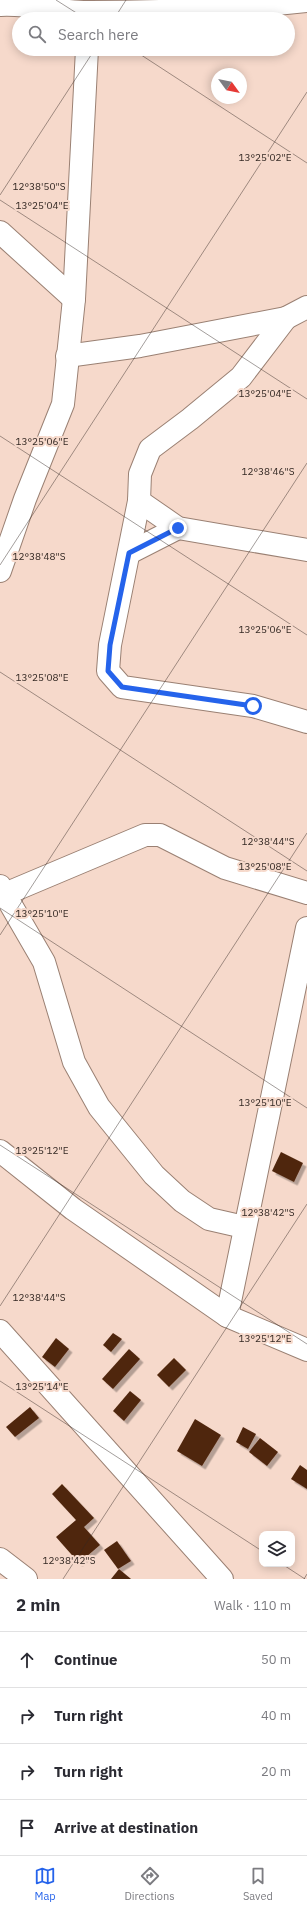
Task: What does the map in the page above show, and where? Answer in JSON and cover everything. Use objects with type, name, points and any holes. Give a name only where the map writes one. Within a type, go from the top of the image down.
[{"type":"street","points":[[138,12],[236,4],[307,1]]},
{"type":"street","points":[[11,3],[65,12]]},
{"type":"street","points":[[0,571],[25,499],[63,404],[74,299],[87,56]]},
{"type":"street","points":[[0,232],[74,299]]},
{"type":"street","points":[[67,356],[140,346],[286,318],[307,307]]},
{"type":"street","points":[[286,318],[241,377],[190,419],[150,448],[140,474],[139,501],[110,645],[108,671],[122,687],[253,706],[307,722]]},
{"type":"street","points":[[139,501],[178,528],[307,550]]},
{"type":"street","points":[[129,553],[178,528]]},
{"type":"street","points":[[244,1227],[209,1219],[182,1201],[154,1175],[99,1107],[74,1062],[44,962],[2,890],[145,835],[160,835],[225,868],[307,893]]},
{"type":"street","points":[[227,1316],[244,1227],[307,928]]},
{"type":"street","points":[[0,1151],[73,1209],[227,1316],[307,1350]]},
{"type":"street","points":[[0,1331],[222,1579]]},
{"type":"street","points":[[0,1559],[26,1579]]},
{"type":"building","points":[[281,1152],[303,1163],[294,1182],[272,1171]]},
{"type":"building","points":[[113,1333],[122,1339],[111,1352],[103,1345]]},
{"type":"building","points":[[56,1338],[69,1349],[55,1367],[42,1357]]},
{"type":"building","points":[[129,1349],[140,1359],[113,1389],[102,1379]]},
{"type":"building","points":[[174,1358],[186,1370],[169,1387],[157,1375]]},
{"type":"building","points":[[130,1391],[141,1400],[124,1421],[113,1411]]},
{"type":"building","points":[[30,1407],[39,1418],[15,1437],[6,1427]]},
{"type":"building","points":[[195,1419],[221,1435],[202,1466],[177,1451]]},
{"type":"building","points":[[243,1427],[256,1434],[248,1449],[236,1442]]},
{"type":"building","points":[[260,1438],[278,1452],[267,1466],[249,1452]]},
{"type":"building","points":[[300,1465],[307,1470],[307,1489],[291,1479]]},
{"type":"building","points":[[62,1484],[94,1518],[84,1527],[100,1545],[79,1563],[56,1537],[76,1520],[52,1494]]},
{"type":"building","points":[[117,1541],[131,1561],[118,1569],[104,1550]]},
{"type":"building","points":[[119,1569],[131,1579],[111,1579]]},
{"type":"route","points":[[178,528],[129,553],[110,645],[108,671],[122,687],[253,706]]}]
